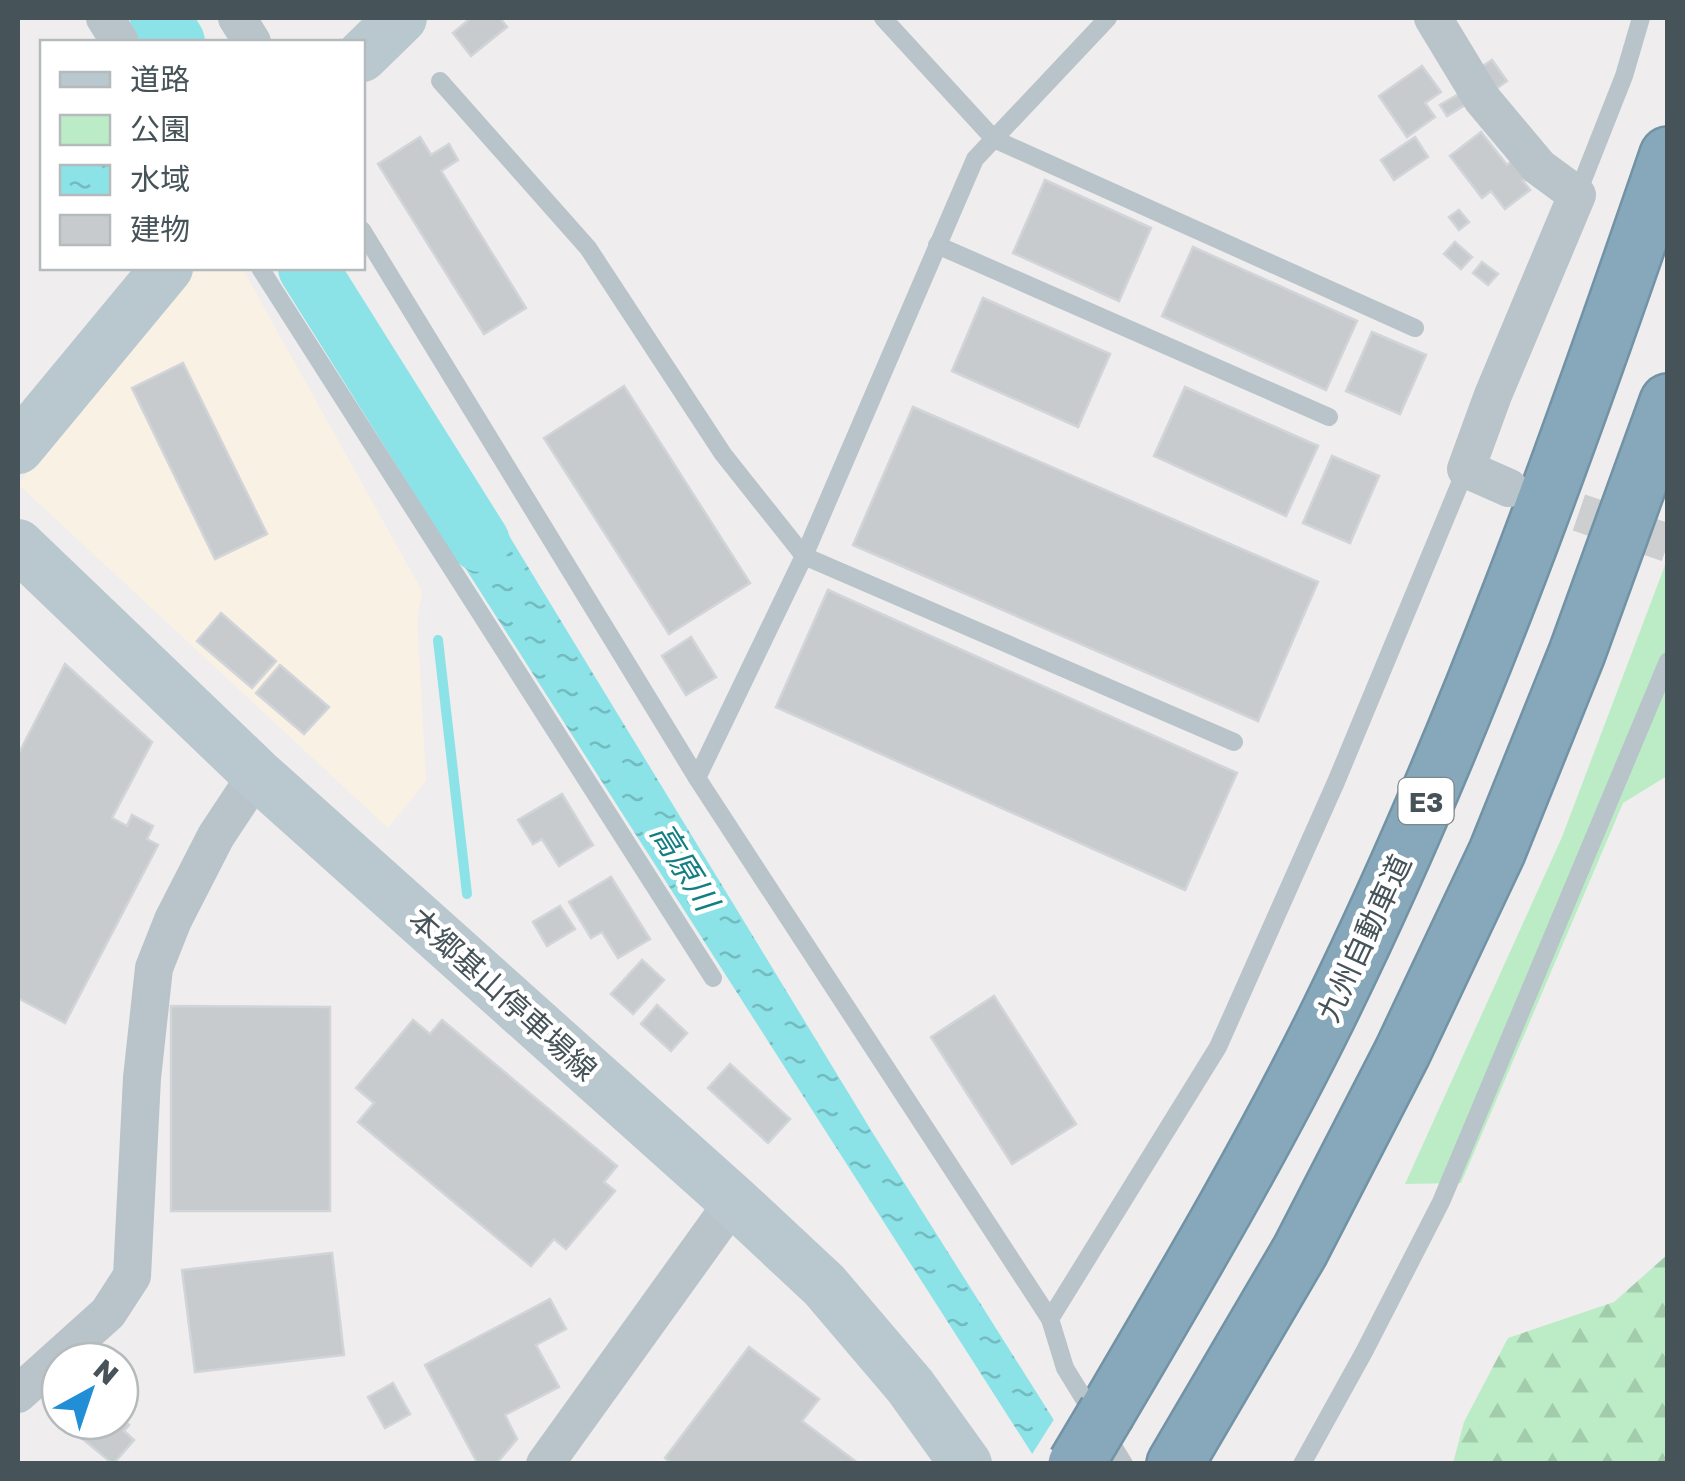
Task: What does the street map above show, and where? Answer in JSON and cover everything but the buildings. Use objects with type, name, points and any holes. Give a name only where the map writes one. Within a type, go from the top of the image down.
[{"type":"highway","name":"九州自動車道","points":[[1076,1464],[1226,1210],[1328,1015],[1418,822],[1501,622],[1668,155]]},
{"type":"highway","points":[[1175,1464],[1308,1234],[1402,1053],[1481,885],[1578,653],[1668,402]]},
{"type":"main road","points":[[365,53],[401,18]]},
{"type":"main road","points":[[18,448],[166,270]]},
{"type":"main road","name":"本郷基山停車場線","points":[[18,545],[257,774],[824,1285],[910,1386],[966,1464]]},
{"type":"street","points":[[105,18],[119,40]]},
{"type":"street","points":[[237,18],[251,40]]},
{"type":"street","points":[[1434,18],[1482,99],[1539,167],[1577,195],[1493,395],[1466,470],[1508,488]]},
{"type":"street","points":[[18,1394],[108,1313],[132,1276],[142,1078],[154,968],[173,920],[216,836],[257,774]]},
{"type":"street","points":[[545,1464],[734,1201]]},
{"type":"lane","points":[[883,18],[994,139],[1414,328]]},
{"type":"lane","points":[[697,778],[804,556],[975,158],[1108,18]]},
{"type":"lane","points":[[1577,195],[1624,76],[1641,18]]},
{"type":"lane","points":[[440,81],[588,248],[723,454],[804,556],[1234,742]]},
{"type":"lane","points":[[365,235],[697,778],[1050,1319],[1065,1368],[1124,1464]]},
{"type":"lane","points":[[937,245],[1329,417]]},
{"type":"lane","points":[[261,270],[712,978]]},
{"type":"lane","points":[[1050,1319],[1218,1047],[1336,782],[1466,470]]},
{"type":"lane","points":[[1302,1464],[1441,1202],[1668,661]]},
{"type":"shaded area","points":[[196,270],[243,270],[422,591],[417,619],[426,781],[388,828],[18,484]]},
{"type":"green space","points":[[1667,560],[1667,776],[1623,803],[1461,1183],[1405,1184],[1562,837]]},
{"type":"green space","points":[[1667,1255],[1667,1463],[1453,1463],[1464,1422],[1508,1338],[1614,1302]]},
{"type":"water","points":[[452,442],[874,1135],[1081,1463],[1038,1463],[423,502]]},
{"type":"pier","points":[[1056,1416],[1086,1464],[1032,1464],[1029,1459]]},
{"type":"waterway","name":"高原川","points":[[160,18],[174,40]]},
{"type":"waterway","name":"高原川","points":[[309,270],[480,542]]},
{"type":"waterway","points":[[438,640],[467,894]]},
{"type":"tunnel","points":[[1525,494],[1668,543]]}]
